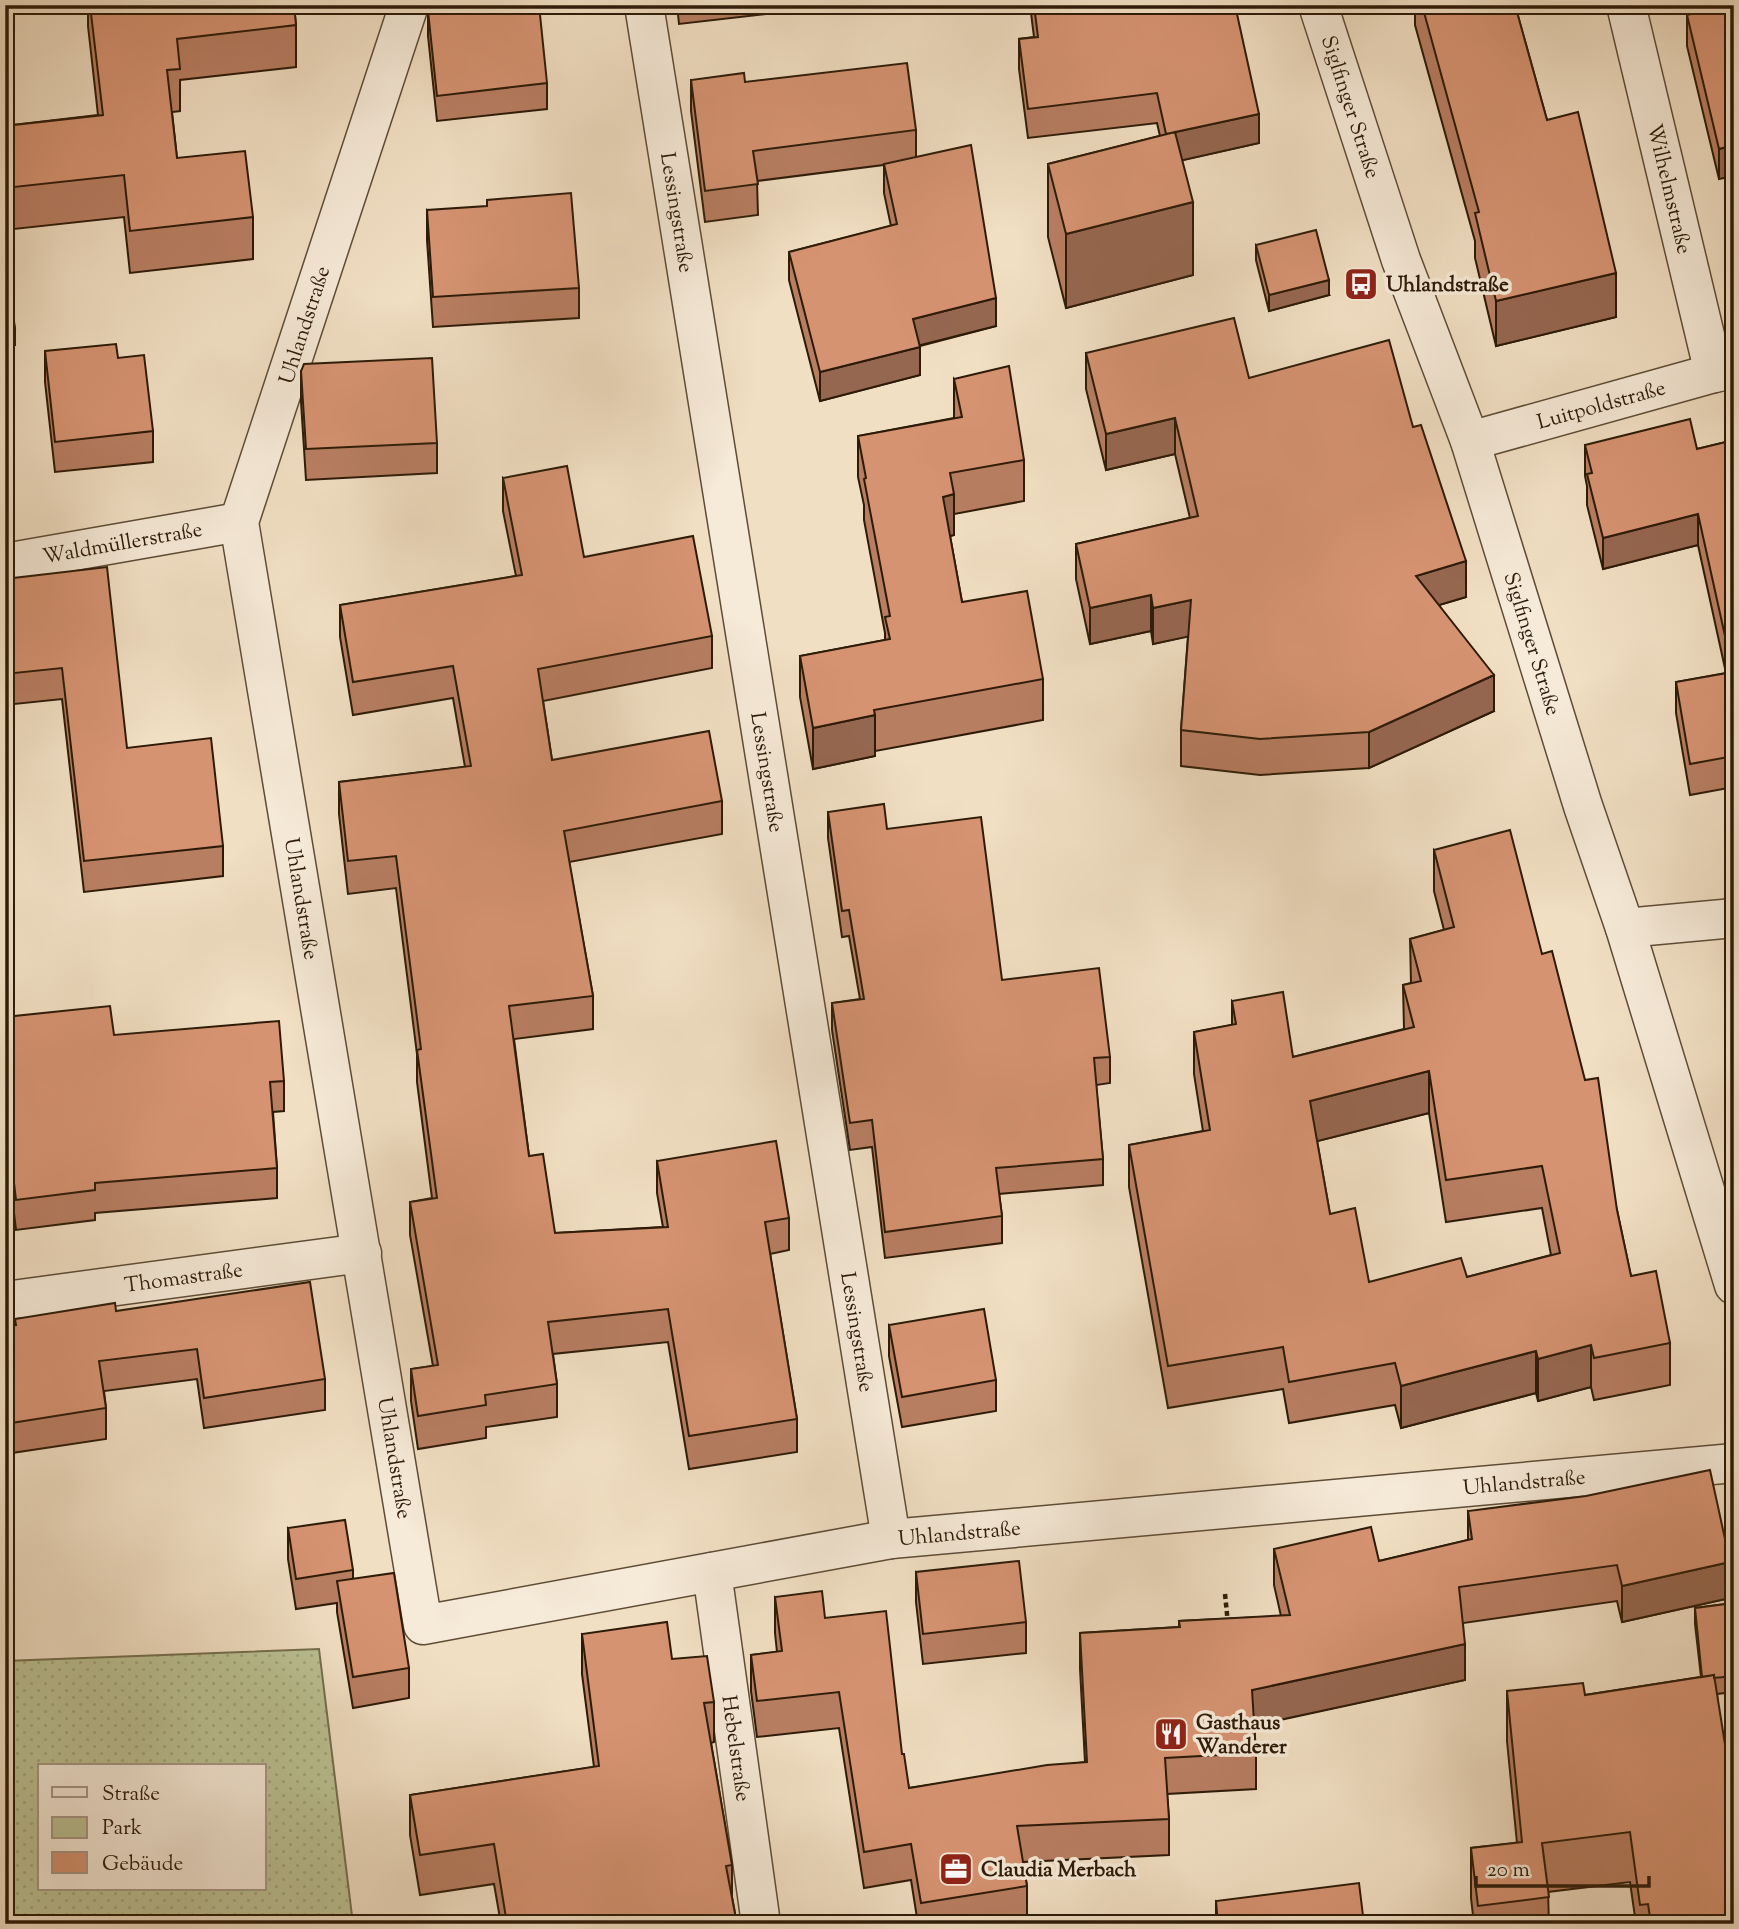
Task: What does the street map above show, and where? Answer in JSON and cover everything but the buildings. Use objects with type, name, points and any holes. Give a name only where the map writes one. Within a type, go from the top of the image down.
[{"type":"street","name":"Uhlandstraße","points":[[409,5],[239,522],[423,1625],[891,1539],[1734,1463]]},
{"type":"street","name":"Lessingstraße","points":[[644,5],[891,1539]]},
{"type":"street","name":"Siglfinger Straße","points":[[1318,5],[1401,260],[1470,441],[1583,806],[1625,929],[1734,1285]]},
{"type":"street","name":"Wilhelmstraße","points":[[1626,5],[1724,371]]},
{"type":"street","name":"Luitpoldstraße","points":[[1470,441],[1724,371]]},
{"type":"street","name":"Waldmüllerstraße","points":[[5,563],[239,522]]},
{"type":"street","points":[[1625,929],[1734,918]]},
{"type":"street","name":"Thomastraße","points":[[5,1301],[362,1253]]},
{"type":"street","name":"Hebelstraße","points":[[712,1572],[761,1924]]},
{"type":"path","points":[[1225,1594],[1228,1629]]},
{"type":"green space","points":[[319,1649],[353,1924],[5,1924],[5,1661]]},
{"type":"place","name":"Uhlandstraße","points":[[1361,284]]},
{"type":"place","name":"Gasthaus Wanderer","points":[[1171,1734]]},
{"type":"place","name":"Claudia Merbach","points":[[956,1869]]}]
